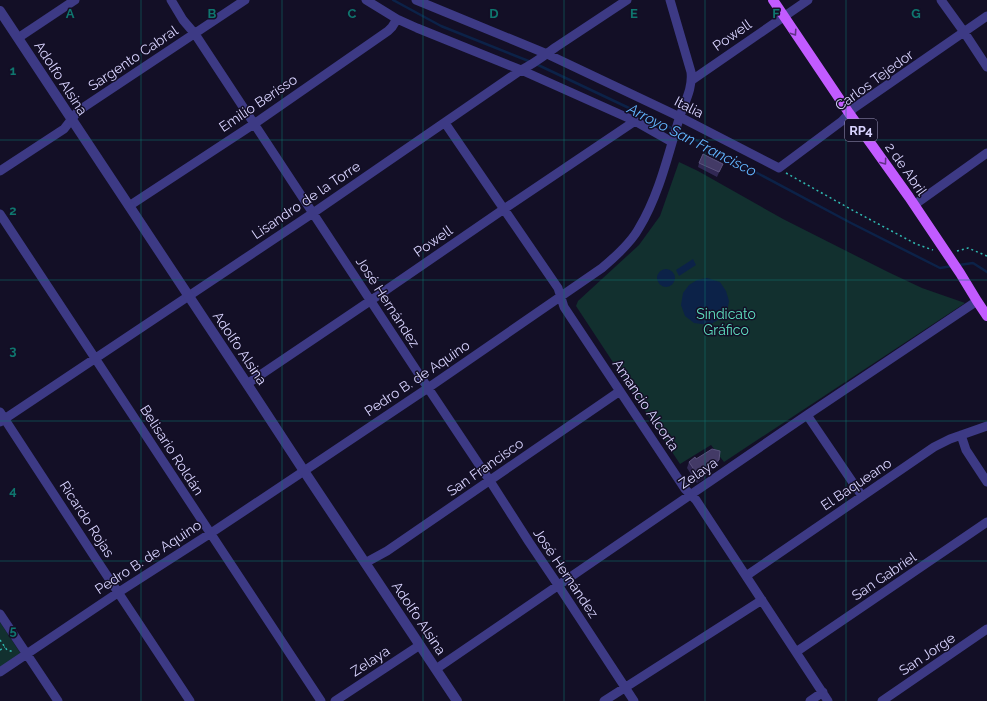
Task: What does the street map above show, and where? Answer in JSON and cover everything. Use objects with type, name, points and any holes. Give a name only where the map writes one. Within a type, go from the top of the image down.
[{"type":"main road","name":"2 de Abril","points":[[772,0],[942,246],[987,316]]},
{"type":"street","points":[[18,38],[75,0]]},
{"type":"street","name":"José Hernández","points":[[171,0],[195,34],[490,481],[624,688],[634,701]]},
{"type":"street","name":"Sargento Cabral","points":[[0,171],[64,129],[78,111],[245,0]]},
{"type":"street","points":[[366,0],[397,19],[525,68],[673,139]]},
{"type":"street","name":"Italia","points":[[416,0],[430,2],[779,168]]},
{"type":"street","name":"Lisandro de la Torre","points":[[1,418],[95,358],[313,213],[544,56],[556,46],[627,0]]},
{"type":"street","name":"Pedro B. de Aquino","points":[[0,672],[428,388],[602,268],[627,244],[639,229],[658,187],[692,80],[689,64],[670,0]]},
{"type":"street","name":"Powell","points":[[692,80],[808,0]]},
{"type":"street","points":[[941,0],[987,67]]},
{"type":"street","name":"Adolfo Alsina","points":[[0,11],[457,701]]},
{"type":"street","name":"Carlos Tejedor","points":[[779,168],[842,121],[854,108],[987,16]]},
{"type":"street","name":"Emilio Berisso","points":[[129,206],[254,124],[388,31],[397,19]]},
{"type":"street","name":"Powell","points":[[247,384],[635,121]]},
{"type":"street","name":"Amancio Alcorta","points":[[445,123],[558,288],[564,307],[685,489],[696,500],[828,701]]},
{"type":"street","points":[[914,205],[987,153]]},
{"type":"street","name":"Belisario Roldán","points":[[0,214],[321,701]]},
{"type":"street","name":"Zelaya","points":[[436,669],[807,415],[977,302]]},
{"type":"street","name":"San Francisco","points":[[365,563],[387,551],[620,391]]},
{"type":"street","points":[[807,415],[862,496]]},
{"type":"street","name":"Ricardo Rojas","points":[[1,418],[119,592],[190,701]]},
{"type":"street","name":"El Baqueano","points":[[746,576],[934,447],[943,442],[987,426]]},
{"type":"street","points":[[961,435],[966,450],[987,482]]},
{"type":"street","name":"San Gabriel","points":[[796,652],[987,522]]},
{"type":"street","points":[[604,701],[762,600]]},
{"type":"street","points":[[0,614],[58,701]]},
{"type":"street","name":"San Jorge","points":[[882,701],[987,629]]},
{"type":"street","name":"Zelaya","points":[[335,701],[420,645]]},
{"type":"street","points":[[810,701],[822,692]]},
{"type":"path","points":[[779,168],[916,244],[934,250],[937,250],[942,246]]},
{"type":"path","points":[[950,258],[957,252],[968,248],[987,256]]},
{"type":"path","points":[[0,640],[7,650],[27,654]]},
{"type":"path","points":[[0,650],[5,647]]},
{"type":"green space","name":"Sindicato Gráfico","points":[[679,162],[698,171],[783,219],[888,272],[922,288],[965,303],[724,462],[711,445],[680,464],[576,306],[578,301],[639,245],[660,216]]},
{"type":"green space","points":[[0,622],[21,654],[0,668]]},
{"type":"water","points":[[693,259],[696,265],[679,276],[676,270]]},
{"type":"water","points":[[666,269],[672,272],[675,278],[672,284],[666,287],[660,284],[657,278],[660,272]]},
{"type":"water","points":[[707,278],[720,282],[726,291],[729,301],[727,312],[720,319],[709,325],[694,323],[685,316],[681,305],[683,293],[689,285],[697,280]]},
{"type":"building","points":[[703,154],[723,164],[719,172],[699,163]]},
{"type":"building","points":[[712,449],[720,451],[719,460],[705,470],[707,473],[699,477],[689,462],[695,457],[696,459]]},
{"type":"waterway","name":"Arroyo San Francisco","points":[[393,0],[441,26],[531,62]]},
{"type":"waterway","name":"Arroyo San Francisco","points":[[536,64],[686,135],[851,223],[940,268],[952,266]]},
{"type":"waterway","name":"Arroyo San Francisco","points":[[959,265],[973,263],[987,272]]}]
